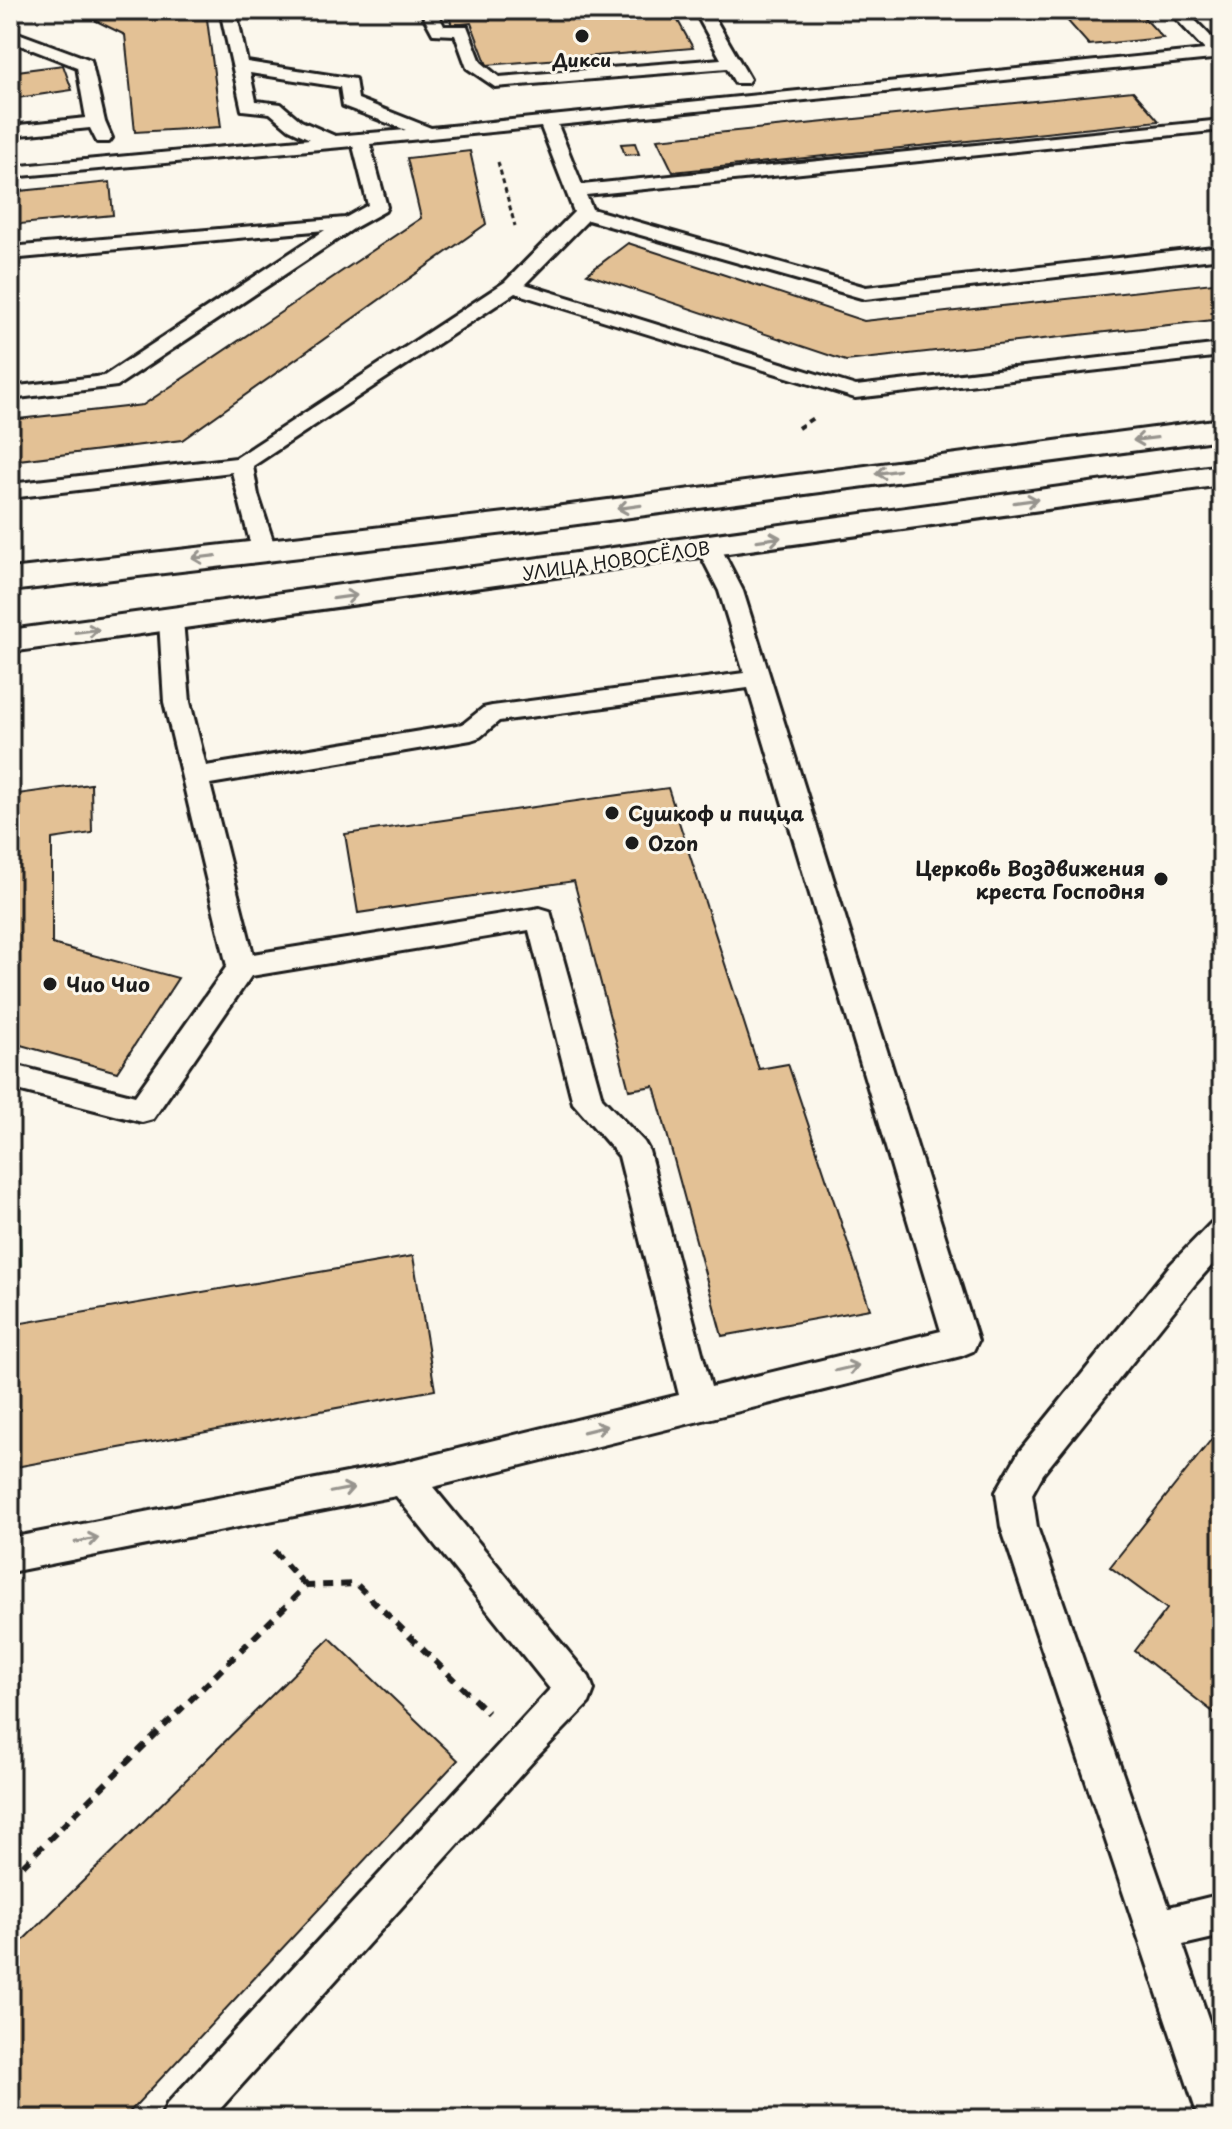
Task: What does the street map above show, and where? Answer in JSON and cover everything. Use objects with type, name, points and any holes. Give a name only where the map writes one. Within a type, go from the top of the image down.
[{"type":"main road","points":[[10,580],[532,520],[1222,429]]},
{"type":"main road","name":"УЛИЦА НОВОСЁЛОВ","points":[[10,641],[709,548],[1222,475]]},
{"type":"lane","points":[[228,10],[252,128]]},
{"type":"lane","points":[[428,10],[439,31],[461,29],[473,64],[495,82],[731,63]]},
{"type":"lane","points":[[702,10],[755,101]]},
{"type":"lane","points":[[1176,10],[1219,53]]},
{"type":"lane","points":[[10,35],[85,64],[96,122],[112,162]]},
{"type":"lane","points":[[10,172],[112,162],[252,128],[333,142],[360,140],[1219,53]]},
{"type":"lane","points":[[240,66],[349,83],[349,102],[438,132]]},
{"type":"lane","points":[[252,128],[275,108],[295,125],[333,142]]},
{"type":"lane","points":[[547,120],[584,213]]},
{"type":"lane","points":[[10,131],[96,122]]},
{"type":"lane","points":[[575,191],[1222,125]]},
{"type":"lane","points":[[10,393],[110,382],[349,223],[378,207],[360,140]]},
{"type":"lane","points":[[10,491],[242,464],[512,286],[584,213]]},
{"type":"lane","points":[[584,213],[865,293],[1222,252]]},
{"type":"lane","points":[[10,253],[349,223]]},
{"type":"lane","points":[[512,286],[855,392],[1222,350]]},
{"type":"lane","points":[[242,464],[247,495],[264,550]]},
{"type":"lane","points":[[10,1555],[404,1478],[698,1403],[961,1341],[731,591],[709,548]]},
{"type":"lane","points":[[171,620],[177,702],[242,967]]},
{"type":"lane","points":[[196,777],[471,731],[492,714],[757,679]]},
{"type":"lane","points":[[10,1076],[142,1110],[242,967],[540,918],[588,1103],[633,1151],[698,1403]]},
{"type":"lane","points":[[1221,2119],[1019,1527],[1014,1492],[1040,1451],[1183,1274],[1222,1232]]},
{"type":"lane","points":[[182,2119],[521,1745],[575,1690],[404,1478]]},
{"type":"lane","points":[[1157,1931],[1222,1915]]},
{"type":"path","points":[[438,132],[496,153],[521,246],[512,267],[495,279],[512,286]]},
{"type":"path","points":[[10,1878],[306,1586],[356,1584],[521,1745]]},
{"type":"green space","points":[[20,1205],[21,1265],[10,1267],[10,1207]]},
{"type":"building","points":[[74,10],[187,10],[207,19],[221,127],[135,132],[125,35]]},
{"type":"building","name":"Дикси","points":[[446,10],[672,10],[693,48],[487,65],[471,23],[452,25]]},
{"type":"building","points":[[1058,10],[1137,10],[1163,38],[1089,45]]},
{"type":"building","points":[[63,65],[72,90],[10,99],[10,72]]},
{"type":"building","points":[[1133,91],[1159,121],[673,172],[657,139]]},
{"type":"building","points":[[635,143],[639,154],[625,155],[621,144]]},
{"type":"building","points":[[470,151],[486,224],[182,440],[10,461],[10,420],[143,405],[421,218],[407,158]]},
{"type":"building","points":[[110,182],[113,215],[10,225],[10,192]]},
{"type":"building","points":[[628,243],[864,321],[1222,282],[1222,319],[846,361],[587,274]]},
{"type":"building","points":[[91,784],[92,833],[52,839],[52,944],[178,978],[117,1072],[10,1042],[10,795]]},
{"type":"building","points":[[668,788],[759,1069],[788,1064],[870,1309],[722,1336],[654,1086],[629,1090],[574,881],[358,913],[345,834]]},
{"type":"building","points":[[413,1256],[435,1390],[10,1468],[10,1325]]},
{"type":"building","points":[[1222,1426],[1222,1719],[1135,1651],[1167,1609],[1110,1567]]},
{"type":"building","points":[[330,1638],[458,1760],[123,2119],[10,2119],[10,1953]]},
{"type":"place","name":"Дикси","points":[[582,36]]},
{"type":"place","name":"Сушкоф и пицца","points":[[612,813]]},
{"type":"place","name":"Ozon","points":[[632,843]]},
{"type":"place","name":"Церковь Воздвижения креста Господня","points":[[1161,879]]},
{"type":"place","name":"Чио Чио","points":[[50,984]]}]
